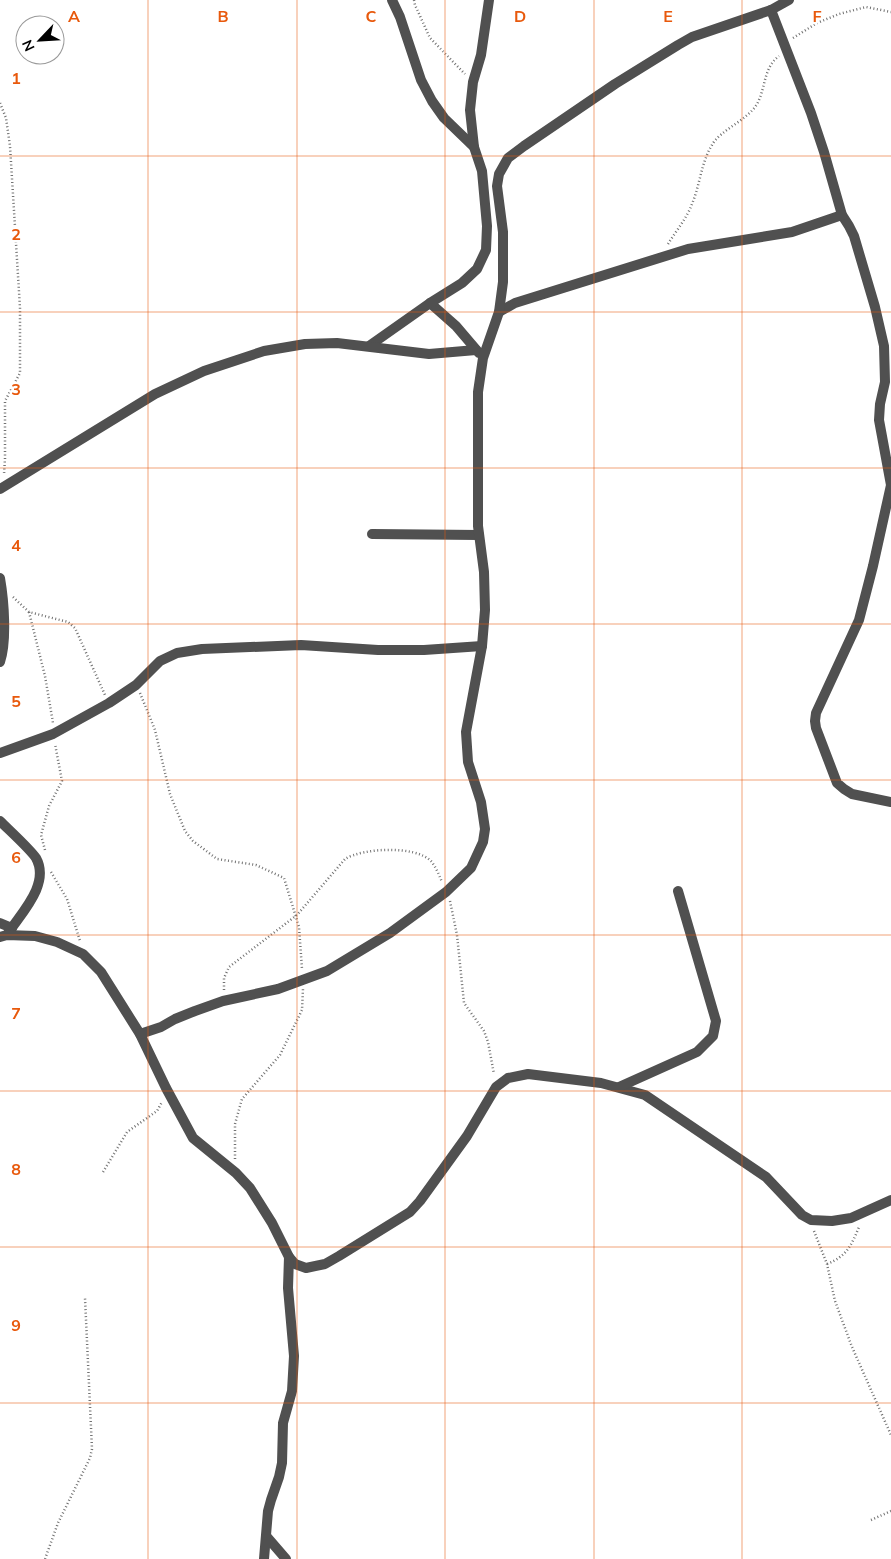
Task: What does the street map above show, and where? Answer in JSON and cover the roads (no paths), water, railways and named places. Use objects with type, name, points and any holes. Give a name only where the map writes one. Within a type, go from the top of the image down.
[{"type":"street","points":[[392,0],[400,17],[420,80],[444,118],[474,147]]},
{"type":"street","points":[[369,346],[467,279],[477,269],[486,250],[487,226],[482,171],[474,147],[470,110],[473,82],[481,55],[489,0]]},
{"type":"street","points":[[140,1034],[223,1001],[278,989],[327,971],[390,933],[446,892],[471,868],[483,842],[485,829],[481,802],[468,762],[466,732],[482,646],[485,610],[484,572],[479,536],[477,422],[480,354],[499,312],[503,282],[504,253],[497,186],[499,174],[508,158],[615,84],[678,45],[692,37],[771,10],[789,0]]},
{"type":"street","points":[[771,10],[824,152],[842,215],[849,226],[861,260],[884,346],[885,382],[880,404],[880,420],[891,486],[874,566],[859,620],[816,714],[815,721],[829,765],[837,783],[852,794],[891,802]]},
{"type":"street","points":[[499,312],[515,303],[659,257],[688,249],[792,232],[842,215]]},
{"type":"street","points":[[430,303],[456,326],[480,354]]},
{"type":"street","points":[[1,489],[155,394],[204,371],[264,351],[305,344],[337,343],[429,354],[480,354]]},
{"type":"street","points":[[372,534],[479,536]]},
{"type":"street","points":[[0,579],[3,653],[0,662]]},
{"type":"street","points":[[0,753],[53,734],[109,703],[136,685],[160,661],[177,653],[202,649],[302,645],[378,650],[424,650],[482,646]]},
{"type":"street","points":[[0,821],[36,858],[39,869],[38,882],[31,902],[20,919],[6,933]]},
{"type":"street","points":[[619,1087],[697,1052],[713,1036],[716,1021],[678,891]]},
{"type":"street","points":[[0,924],[6,933]]},
{"type":"street","points":[[6,933],[35,936],[57,942],[83,954],[101,972],[140,1034],[193,1138],[232,1169],[250,1188],[272,1223],[289,1257],[296,1264],[306,1268],[325,1264],[410,1212],[467,1136],[496,1087],[508,1078],[528,1074],[601,1083],[645,1094],[766,1177],[802,1215],[811,1220],[832,1221],[851,1218],[891,1200]]},
{"type":"street","points":[[264,1559],[268,1511],[282,1463],[283,1423],[292,1391],[294,1356],[288,1284],[289,1257]]},
{"type":"street","points":[[288,1284],[292,1278],[310,1267]]},
{"type":"street","points":[[267,1537],[286,1559]]}]
